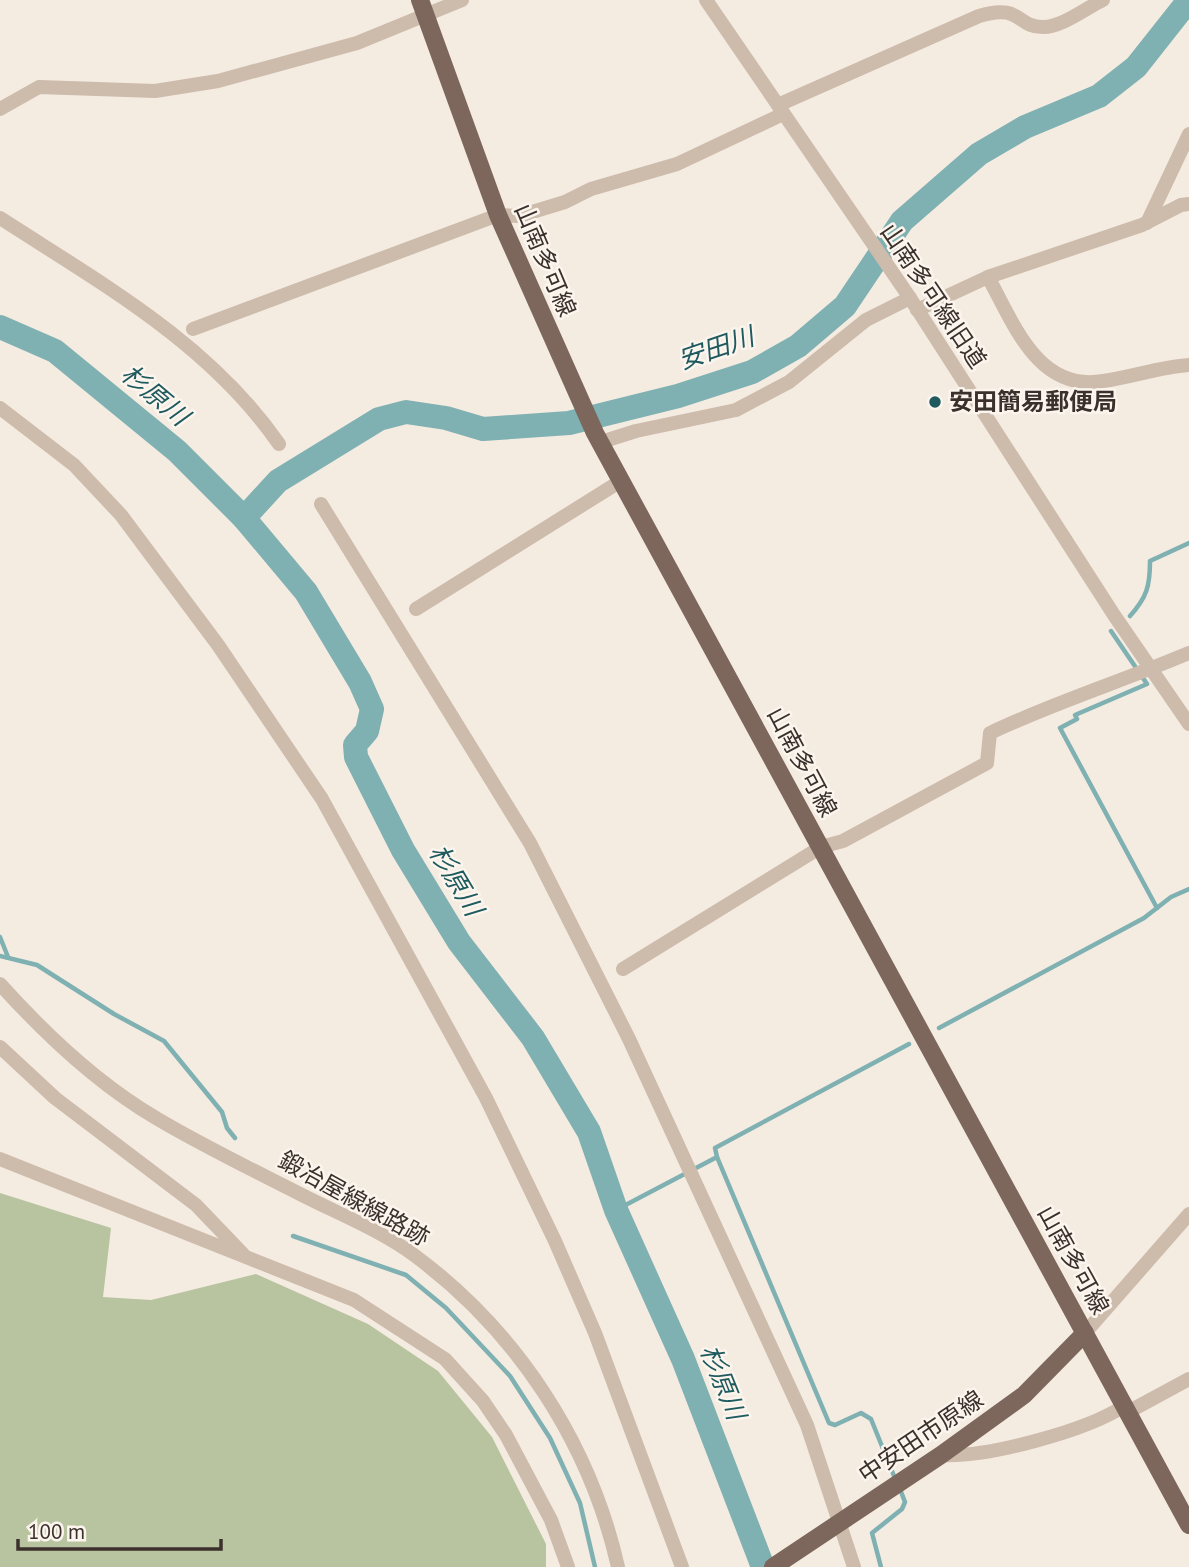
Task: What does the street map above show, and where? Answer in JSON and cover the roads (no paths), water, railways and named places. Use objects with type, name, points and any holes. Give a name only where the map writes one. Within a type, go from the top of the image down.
[{"type":"main road","name":"山南多可線","points":[[422,8],[498,215],[580,402],[1189,1525]]},
{"type":"main road","name":"中安田市原線","points":[[773,1567],[941,1455],[1024,1395],[1085,1334]]},
{"type":"street","points":[[0,109],[39,87],[155,91],[218,81],[299,62],[357,43],[422,8],[462,0]]},
{"type":"street","name":"山南多可線旧道","points":[[706,0],[914,304],[1189,724]]},
{"type":"street","points":[[193,329],[498,215],[519,216],[565,202],[591,190],[677,164],[780,110],[979,16],[999,10],[1017,15],[1038,28],[1049,27],[1103,0]]},
{"type":"street","points":[[1147,223],[1189,134]]},
{"type":"street","points":[[598,437],[736,410],[789,382],[866,320],[1147,223],[1189,204]]},
{"type":"street","points":[[0,218],[167,327],[226,378],[279,444]]},
{"type":"street","points":[[988,277],[1030,351],[1052,374],[1075,382],[1101,382],[1189,365]]},
{"type":"street","points":[[0,408],[74,465],[121,515],[259,702],[322,799],[486,1098],[555,1241],[595,1334],[682,1567]]},
{"type":"street","points":[[416,609],[616,484],[624,484]]},
{"type":"street","points":[[321,504],[476,753],[542,868],[629,1039],[807,1425],[837,1523],[854,1567]]},
{"type":"street","points":[[623,969],[821,848],[843,841],[897,809],[987,763],[990,733],[1042,708],[1152,670],[1189,653]]},
{"type":"street","name":"鍛冶屋線線路跡","points":[[0,984],[94,1074],[155,1118],[412,1253],[491,1324],[558,1413],[587,1467],[618,1567]]},
{"type":"street","points":[[0,1046],[55,1098],[196,1205],[248,1258]]},
{"type":"street","points":[[0,1159],[354,1300],[444,1359],[483,1401],[506,1435],[551,1520],[568,1567]]},
{"type":"street","points":[[1085,1334],[1189,1214]]},
{"type":"street","points":[[941,1455],[965,1456],[1040,1438],[1105,1418],[1189,1379]]},
{"type":"waterway","name":"安田川","points":[[244,518],[278,481],[379,419],[406,412],[446,418],[483,429],[569,423],[678,396],[752,372],[798,346],[845,306],[902,221],[979,154],[1025,127],[1099,96],[1136,67],[1189,0]]},
{"type":"waterway","name":"杉原川","points":[[0,327],[55,351],[177,451],[244,518],[306,592],[360,682],[372,709],[367,731],[355,745],[356,757],[403,850],[459,942],[533,1038],[589,1132],[616,1210],[683,1359],[763,1567]]},
{"type":"waterway","points":[[1130,616],[1146,591],[1150,561],[1189,543]]},
{"type":"waterway","points":[[1111,631],[1147,684],[1075,715],[1077,719],[1060,728],[1157,908]]},
{"type":"waterway","points":[[939,1028],[1144,918],[1171,897],[1189,889]]},
{"type":"waterway","points":[[0,937],[8,957]]},
{"type":"waterway","points":[[0,956],[37,965],[114,1014],[164,1041],[222,1112],[227,1128],[235,1138]]},
{"type":"waterway","points":[[616,1210],[717,1157],[715,1148],[909,1044]]},
{"type":"waterway","points":[[717,1157],[829,1423],[835,1425],[861,1413],[871,1419],[896,1481]]},
{"type":"waterway","points":[[293,1236],[406,1275],[446,1308],[510,1376],[550,1438],[580,1503],[595,1567]]},
{"type":"waterway","points":[[881,1567],[872,1533],[902,1509],[905,1502],[900,1489]]},
{"type":"place","name":"安田簡易郵便局","points":[[935,402]]}]
